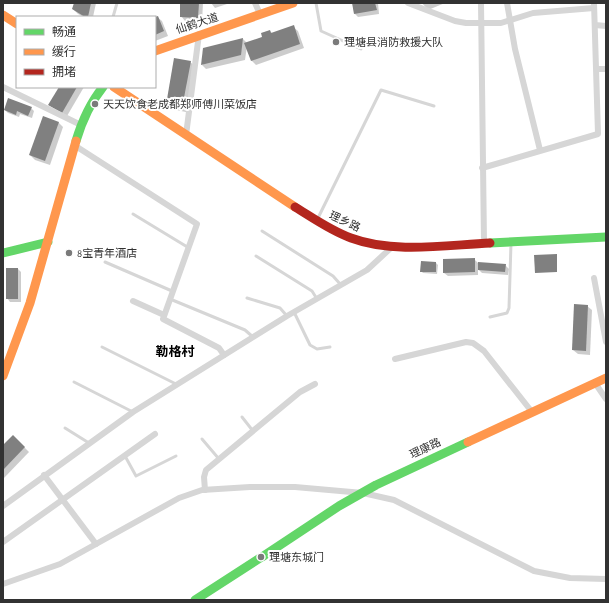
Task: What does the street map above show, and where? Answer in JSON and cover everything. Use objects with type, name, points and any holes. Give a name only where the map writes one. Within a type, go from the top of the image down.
[{"type":"main road","name":"仙鹤大道","points":[[156,51],[199,34],[293,3]]},
{"type":"main road","points":[[3,15],[16,23]]},
{"type":"main road","points":[[3,376],[30,303],[74,145],[81,125],[94,98],[102,88]]},
{"type":"main road","name":"理乡路","points":[[116,88],[317,220],[351,238],[393,246],[434,247],[511,241],[606,237]]},
{"type":"main road","points":[[3,253],[48,242]]},
{"type":"main road","name":"理康路","points":[[195,600],[339,506],[390,478],[606,378]]},
{"type":"street","points":[[255,3],[260,14]]},
{"type":"street","points":[[408,3],[455,21],[481,24],[501,23],[533,13],[594,5],[598,134],[482,168]]},
{"type":"street","points":[[481,3],[484,243]]},
{"type":"street","points":[[507,3],[515,49],[540,150]]},
{"type":"street","points":[[594,25],[606,26]]},
{"type":"street","points":[[186,135],[199,34]]},
{"type":"street","points":[[597,69],[606,69]]},
{"type":"street","points":[[3,87],[81,125]]},
{"type":"street","points":[[74,145],[198,224],[172,291],[163,319],[218,348],[224,355]]},
{"type":"street","points":[[3,506],[89,443],[176,384],[294,312],[374,266],[393,246]]},
{"type":"street","points":[[594,278],[606,342]]},
{"type":"street","points":[[133,302],[164,315]]},
{"type":"street","points":[[395,359],[466,342],[474,343],[484,351],[532,412]]},
{"type":"street","points":[[595,383],[606,399]]},
{"type":"street","points":[[205,490],[204,473],[300,392],[315,384]]},
{"type":"street","points":[[3,542],[155,434]]},
{"type":"street","points":[[44,475],[96,544]]},
{"type":"street","points":[[3,584],[47,569],[179,498],[205,490],[225,487],[261,487],[363,493],[394,500],[534,571],[570,578],[606,579]]},
{"type":"lane","points":[[113,16],[117,3]]},
{"type":"lane","points":[[316,3],[321,31],[361,49]]},
{"type":"lane","points":[[317,220],[381,90],[434,106]]},
{"type":"lane","points":[[133,214],[189,248]]},
{"type":"lane","points":[[262,231],[333,276],[341,285]]},
{"type":"lane","points":[[490,317],[507,313],[509,308],[511,241]]},
{"type":"lane","points":[[256,256],[312,291],[317,299]]},
{"type":"lane","points":[[105,262],[172,291]]},
{"type":"lane","points":[[170,298],[245,330],[253,337]]},
{"type":"lane","points":[[247,298],[280,308],[288,316]]},
{"type":"lane","points":[[294,312],[310,345],[317,349],[330,347]]},
{"type":"lane","points":[[102,347],[176,384]]},
{"type":"lane","points":[[74,382],[133,412]]},
{"type":"lane","points":[[242,417],[253,431]]},
{"type":"lane","points":[[65,428],[89,443]]},
{"type":"lane","points":[[202,440],[219,459]]},
{"type":"lane","points":[[124,455],[136,476],[176,456]]},
{"type":"building","points":[[74,3],[91,3],[88,16],[83,16],[72,9]]},
{"type":"building","points":[[180,3],[199,3],[198,18],[180,17]]},
{"type":"building","points":[[352,3],[375,3],[377,10],[354,14]]},
{"type":"building","points":[[158,16],[164,31],[156,35],[156,17]]},
{"type":"building","points":[[294,25],[300,44],[251,61],[244,43],[262,37],[261,33],[270,30],[271,33]]},
{"type":"building","points":[[243,38],[241,55],[201,65],[203,48]]},
{"type":"building","points":[[174,58],[191,61],[182,108],[166,105]]},
{"type":"building","points":[[58,88],[76,88],[62,113],[48,105]]},
{"type":"building","points":[[8,98],[32,107],[28,116],[17,111],[16,115],[4,110]]},
{"type":"building","points":[[43,116],[59,122],[45,161],[29,155]]},
{"type":"building","points":[[557,254],[557,272],[535,273],[534,255]]},
{"type":"building","points":[[475,258],[475,272],[443,273],[443,259]]},
{"type":"building","points":[[421,261],[436,262],[436,272],[420,272]]},
{"type":"building","points":[[478,262],[506,264],[505,272],[478,270]]},
{"type":"building","points":[[6,268],[18,268],[18,299],[6,299]]},
{"type":"building","points":[[574,304],[588,305],[586,351],[572,350]]},
{"type":"building","points":[[13,435],[25,447],[3,470],[3,445]]},
{"type":"traffic: fast","points":[[76,141],[87,112],[102,88]]},
{"type":"traffic: fast","points":[[490,243],[606,237]]},
{"type":"traffic: fast","points":[[3,253],[48,242]]},
{"type":"traffic: fast","points":[[262,557],[339,506],[376,485],[468,442]]},
{"type":"traffic: fast","points":[[195,600],[260,558]]},
{"type":"traffic: slow","points":[[156,51],[293,3]]},
{"type":"traffic: slow","points":[[3,15],[16,23]]},
{"type":"traffic: slow","points":[[116,88],[295,207]]},
{"type":"traffic: slow","points":[[3,376],[30,303],[76,141]]},
{"type":"traffic: slow","points":[[468,442],[606,378]]},
{"type":"traffic: jam","points":[[295,207],[336,232],[368,243],[402,247],[438,247],[490,243]]},
{"type":"place","name":"理塘县消防救援大队","points":[[336,42]]},
{"type":"place","name":"天天饮食老成都郑师傅川菜饭店","points":[[95,104]]},
{"type":"place","name":"8宝青年酒店","points":[[69,253]]},
{"type":"place","name":"理塘东城门","points":[[261,557]]},
{"type":"district","name":"勒格村","points":[[175,351]]}]
